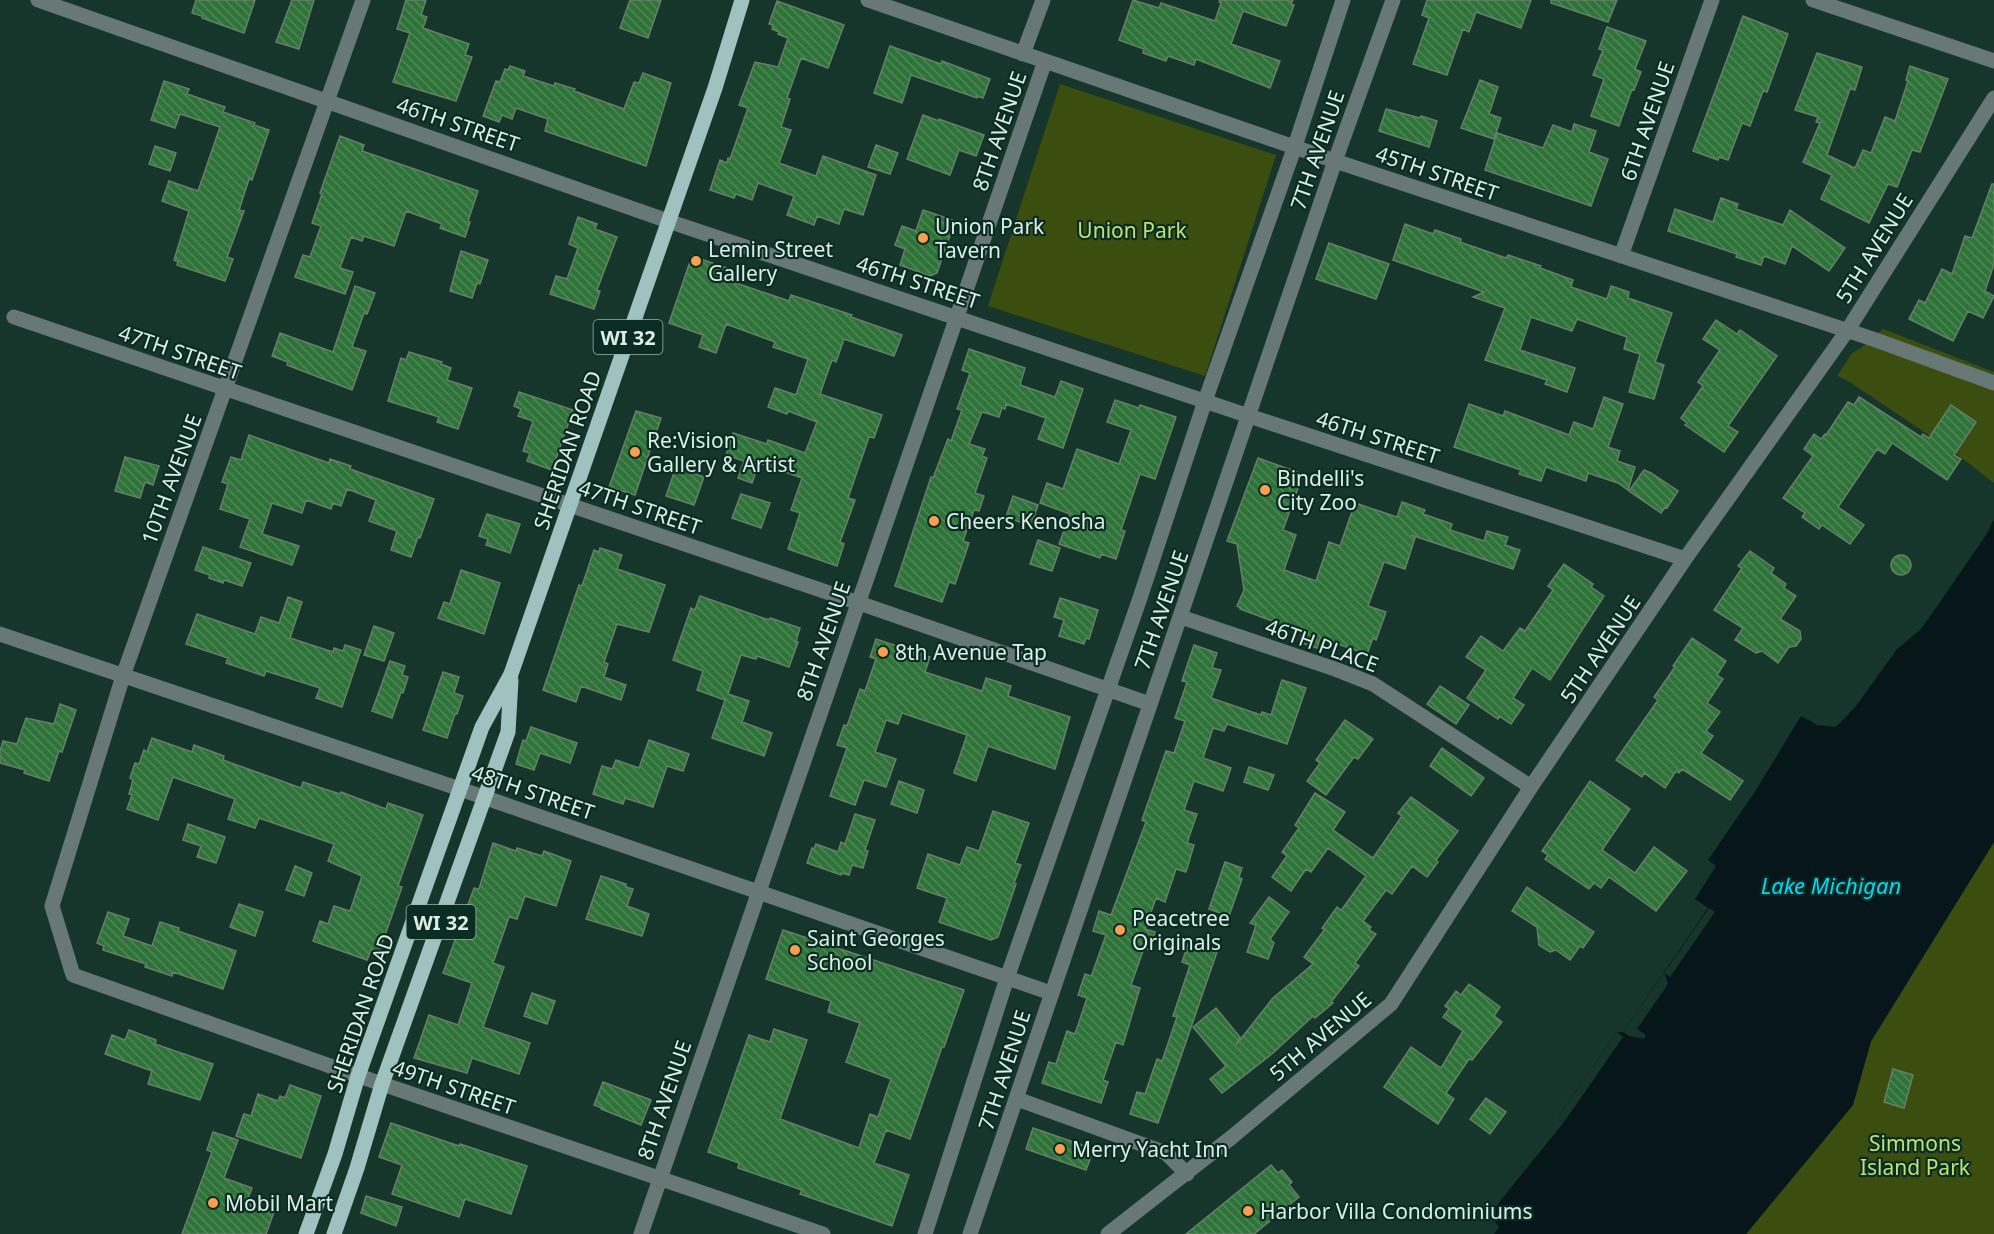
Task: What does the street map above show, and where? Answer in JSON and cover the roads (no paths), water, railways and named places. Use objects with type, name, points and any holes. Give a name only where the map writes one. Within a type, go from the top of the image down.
[{"type":"main road","name":"SHERIDAN ROAD","points":[[306,1234],[335,1154],[358,1076],[482,728],[511,674],[715,88],[742,0]]},
{"type":"main road","name":"SHERIDAN ROAD","points":[[334,1234],[382,1084],[508,732],[511,674]]},
{"type":"street","name":"46TH STREET","points":[[38,0],[668,221],[1249,416],[1685,559]]},
{"type":"street","name":"10TH AVENUE","points":[[73,975],[52,906],[123,676],[363,0]]},
{"type":"street","name":"45TH STREET","points":[[868,0],[1045,62],[1936,361],[1994,383]]},
{"type":"street","name":"8TH AVENUE","points":[[1023,54],[1043,0]]},
{"type":"street","name":"7TH AVENUE","points":[[925,1234],[1007,978],[1295,146],[1343,0]]},
{"type":"street","name":"7TH AVENUE","points":[[970,1234],[1335,160],[1393,0]]},
{"type":"street","name":"6TH AVENUE","points":[[1621,256],[1712,0]]},
{"type":"street","points":[[1813,0],[1994,61]]},
{"type":"street","name":"8TH AVENUE","points":[[641,1234],[1045,62]]},
{"type":"street","name":"5TH AVENUE","points":[[1108,1234],[1187,1174],[1391,1004],[1531,787],[1685,559],[1847,331],[1994,98]]},
{"type":"street","name":"47TH STREET","points":[[14,317],[1150,704]]},
{"type":"street","name":"46TH PLACE","points":[[1180,617],[1335,669],[1372,684],[1531,787]]},
{"type":"street","name":"48TH STREET","points":[[0,634],[460,789],[1051,993]]},
{"type":"street","name":"49TH STREET","points":[[73,975],[358,1076],[823,1234]]},
{"type":"street","points":[[1017,1100],[1166,1153],[1187,1174]]},
{"type":"water","name":"Lake Michigan","points":[[1994,520],[1994,842],[1871,1041],[1853,1105],[1746,1234],[1494,1234],[1499,1227],[1489,1215],[1564,1122],[1557,1118],[1617,1032],[1623,1032],[1708,908],[1695,899],[1716,866],[1708,860],[1756,790],[1801,716],[1808,720],[1839,717],[1893,649],[1921,622]]},
{"type":"place","name":"Union Park Tavern","points":[[923,238]]},
{"type":"place","name":"Lemin Street Gallery","points":[[696,261]]},
{"type":"place","name":"Re:Vision Gallery & Artist","points":[[635,452]]},
{"type":"place","name":"Bindelli's City Zoo","points":[[1265,490]]},
{"type":"place","name":"Cheers Kenosha","points":[[934,521]]},
{"type":"place","name":"8th Avenue Tap","points":[[883,652]]},
{"type":"place","name":"Peacetree Originals","points":[[1120,930]]},
{"type":"place","name":"Saint Georges School","points":[[795,950]]},
{"type":"place","name":"Merry Yacht Inn","points":[[1060,1149]]},
{"type":"place","name":"Mobil Mart","points":[[213,1203]]},
{"type":"place","name":"Harbor Villa Condominiums","points":[[1248,1211]]},
{"type":"park label","name":"Union Park","points":[[1132,230]]},
{"type":"park label","name":"Simmons Island Park","points":[[1915,1155]]}]
